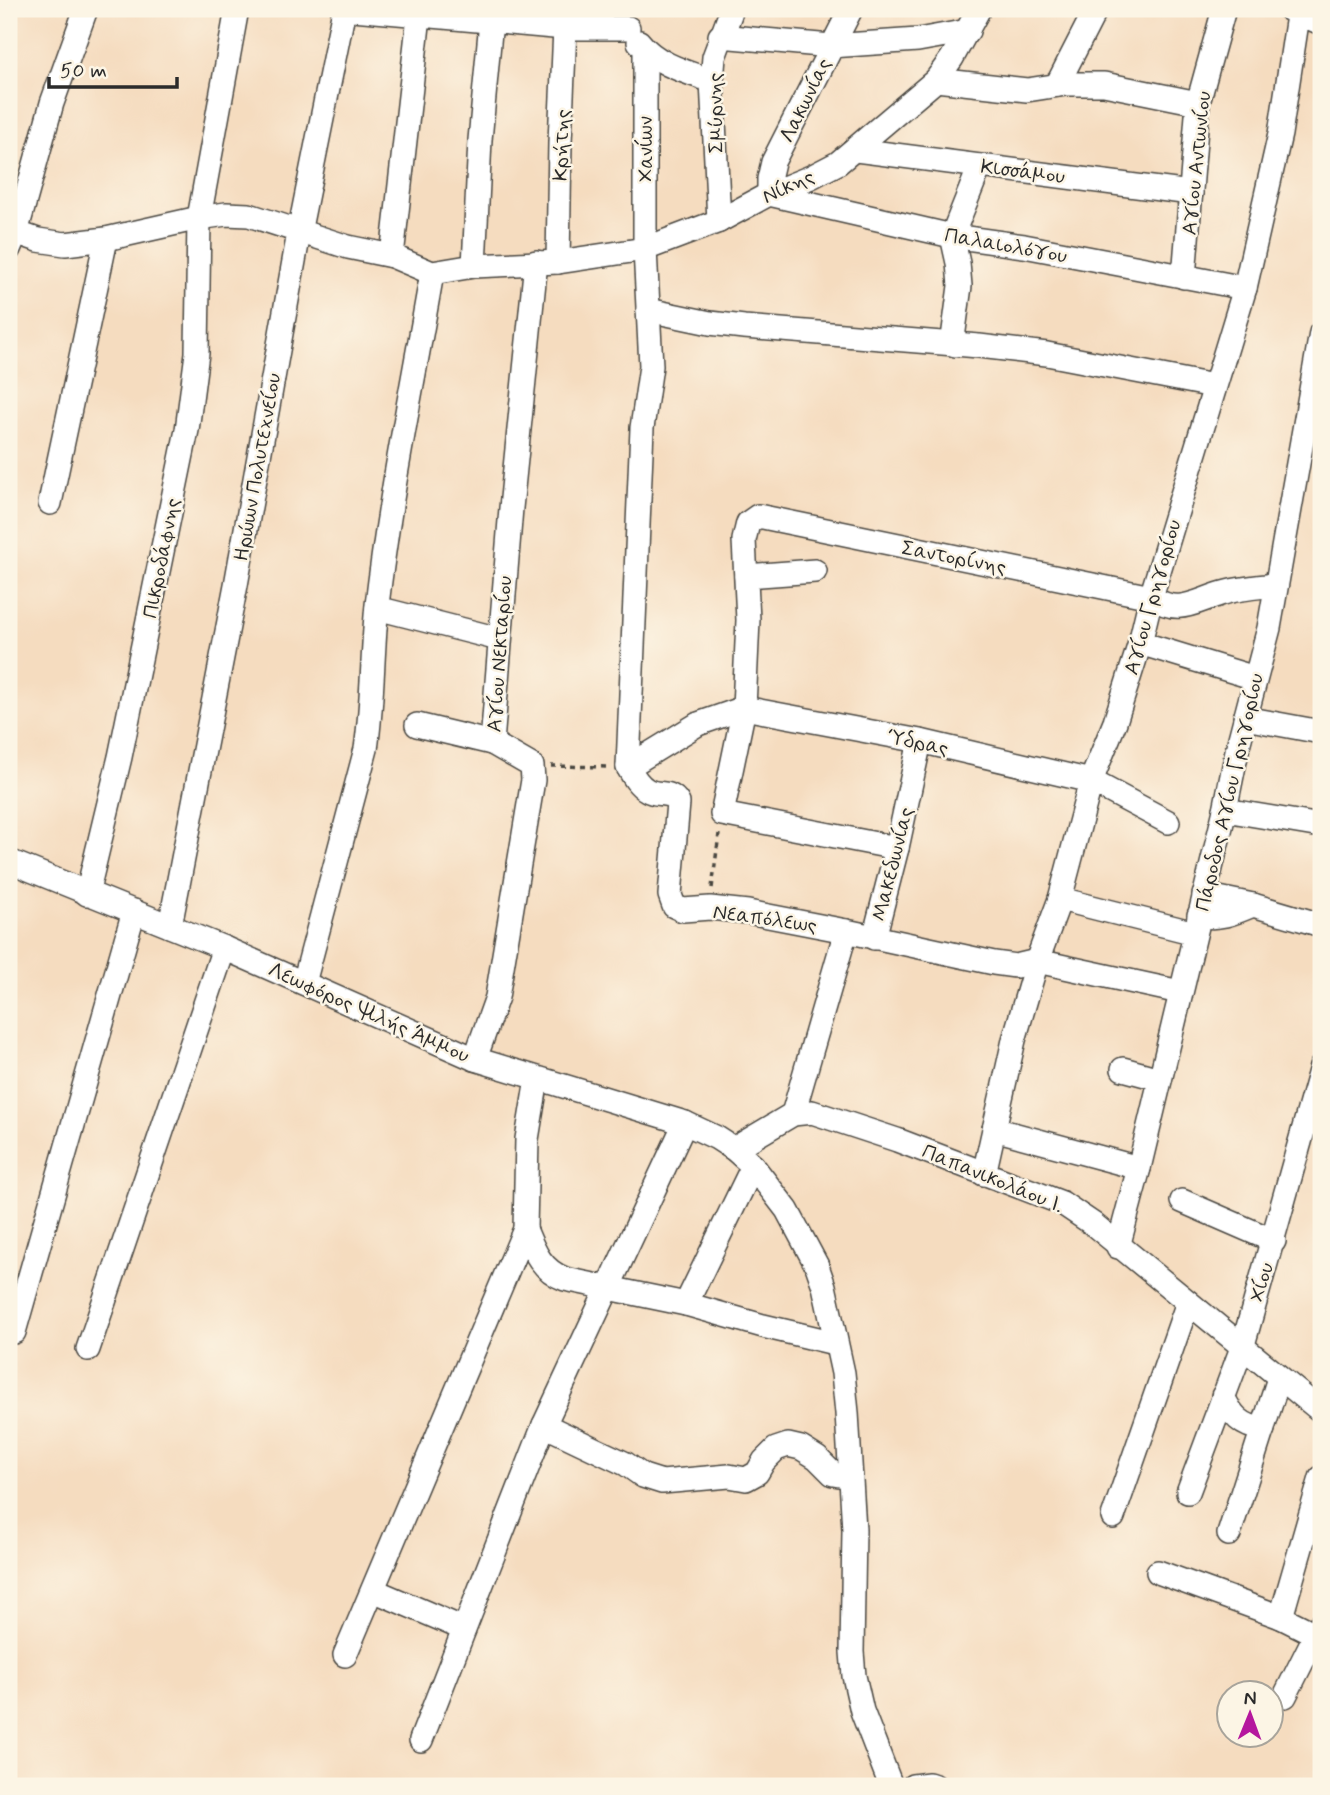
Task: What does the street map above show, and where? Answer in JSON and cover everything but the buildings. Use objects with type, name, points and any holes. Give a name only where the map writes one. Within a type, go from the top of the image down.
[{"type":"street","points":[[86,9],[51,103],[11,237],[65,244],[106,239],[199,218],[226,214],[249,215],[299,233],[392,256],[432,273],[377,608],[372,713],[366,749],[303,984]]},
{"type":"street","name":"Πικροδάφνης","points":[[87,894],[120,757],[187,430],[197,353],[199,218],[237,9]]},
{"type":"street","points":[[355,9],[565,28],[630,18],[645,49],[678,69],[712,81]]},
{"type":"street","name":"Ηρώων Πολυτεχνείου","points":[[170,926],[236,585],[299,233],[355,9]]},
{"type":"street","name":"Σμύρνης","points":[[719,221],[712,81],[714,57],[720,36],[733,9]]},
{"type":"street","name":"Λακωνίας","points":[[769,194],[773,162],[852,9]]},
{"type":"street","name":"Νίκης","points":[[432,273],[474,266],[547,262],[645,249],[719,221],[769,194],[811,177],[856,150],[936,80],[952,58],[979,9]]},
{"type":"street","points":[[1057,85],[1096,9]]},
{"type":"street","name":"Αγίου Αντωνίου","points":[[1184,277],[1198,103],[1224,9]]},
{"type":"street","points":[[1295,10],[1321,23]]},
{"type":"street","name":"Αγίου Γρηγορίου","points":[[984,1174],[1014,1040],[1037,961],[1060,899],[1091,781],[1115,722],[1140,643],[1151,597],[1245,288],[1280,134],[1295,10]]},
{"type":"street","points":[[392,256],[419,16]]},
{"type":"street","points":[[474,266],[480,140],[491,20]]},
{"type":"street","name":"Κρήτης","points":[[547,262],[560,142],[565,28]]},
{"type":"street","points":[[720,36],[831,46],[918,40],[968,31]]},
{"type":"street","name":"Χανίων","points":[[628,767],[642,428],[651,366],[645,249],[645,49]]},
{"type":"street","points":[[936,80],[1027,90],[1057,85],[1104,84],[1198,103]]},
{"type":"street","name":"Κισσάμου","points":[[856,150],[1191,193]]},
{"type":"street","points":[[955,345],[953,338],[960,286],[952,236],[980,166]]},
{"type":"street","name":"Παλαιολόγου","points":[[769,194],[952,236],[1024,246],[1245,288]]},
{"type":"street","points":[[50,503],[106,239]]},
{"type":"street","name":"Αγίου Νεκταρίου","points":[[532,766],[492,743],[499,639],[547,262]]},
{"type":"street","points":[[648,310],[744,327],[1047,354],[1214,386]]},
{"type":"street","name":"Πάροδος Αγίου Γρηγορίου","points":[[1118,1247],[1269,628],[1321,340]]},
{"type":"street","name":"Σαντορίνης","points":[[746,576],[744,540],[748,523],[758,516],[1151,597],[1163,604],[1181,607],[1220,594],[1276,585]]},
{"type":"street","points":[[815,571],[746,576],[748,620],[744,708],[722,814],[897,848]]},
{"type":"street","points":[[377,608],[499,639]]},
{"type":"street","points":[[1140,643],[1253,685],[1284,725]]},
{"type":"street","points":[[628,767],[698,724],[744,708]]},
{"type":"street","name":"Ύδρας","points":[[744,708],[920,741],[1091,781],[1168,822]]},
{"type":"street","points":[[1245,718],[1321,732]]},
{"type":"street","points":[[417,725],[492,743]]},
{"type":"street","name":"Μακεδωνίας","points":[[793,1114],[846,931],[874,937],[920,741]]},
{"type":"street","points":[[475,1059],[497,997],[533,790],[532,766]]},
{"type":"street","name":"Νεαπόλεως","points":[[628,767],[643,789],[668,794],[675,797],[678,803],[670,895],[674,906],[683,910],[710,908],[748,912],[846,931]]},
{"type":"street","points":[[1225,810],[1321,826]]},
{"type":"street","name":"Λεωφόρος Ψιλής Άμμου","points":[[9,861],[224,948],[475,1059],[685,1122],[718,1138],[753,1167],[787,1210],[817,1266],[832,1318],[842,1373],[855,1530],[852,1652],[854,1676],[862,1711],[891,1786]]},
{"type":"street","points":[[1060,899],[1199,914],[1213,918],[1253,905],[1321,925]]},
{"type":"street","points":[[14,1332],[134,911]]},
{"type":"street","points":[[874,937],[993,963],[1017,966],[1037,961],[1180,992]]},
{"type":"street","points":[[88,1349],[224,948]]},
{"type":"street","name":"Χίου","points":[[1188,1492],[1243,1345],[1274,1241],[1314,1127],[1321,1067]]},
{"type":"street","points":[[1123,1069],[1160,1079]]},
{"type":"street","points":[[345,1655],[525,1229],[527,1139],[537,1079]]},
{"type":"street","name":"Παπανικολάου Ι.","points":[[793,1114],[812,1112],[897,1140],[1062,1203],[1093,1224],[1321,1411]]},
{"type":"street","points":[[734,1149],[793,1114]]},
{"type":"street","points":[[421,1740],[544,1425],[685,1122]]},
{"type":"street","points":[[994,1129],[1139,1168]]},
{"type":"street","points":[[686,1304],[753,1167]]},
{"type":"street","points":[[1182,1201],[1274,1241]]},
{"type":"street","points":[[525,1229],[538,1259],[552,1274],[565,1279],[686,1304],[835,1343]]},
{"type":"street","points":[[1113,1517],[1188,1302]]},
{"type":"street","points":[[1229,1534],[1279,1378]]},
{"type":"street","points":[[1223,1396],[1229,1410],[1242,1423],[1263,1429]]},
{"type":"street","points":[[544,1425],[626,1464],[643,1476],[662,1482],[729,1476],[746,1479],[757,1473],[776,1449],[788,1445],[802,1448],[833,1474],[851,1477]]},
{"type":"street","points":[[1281,1617],[1321,1478]]},
{"type":"street","points":[[1158,1572],[1318,1629],[1285,1696]]},
{"type":"street","points":[[373,1590],[464,1629]]},
{"type":"street","points":[[914,1786],[935,1786]]},
{"type":"path","points":[[532,766],[628,767]]},
{"type":"path","points":[[710,908],[722,814]]}]
